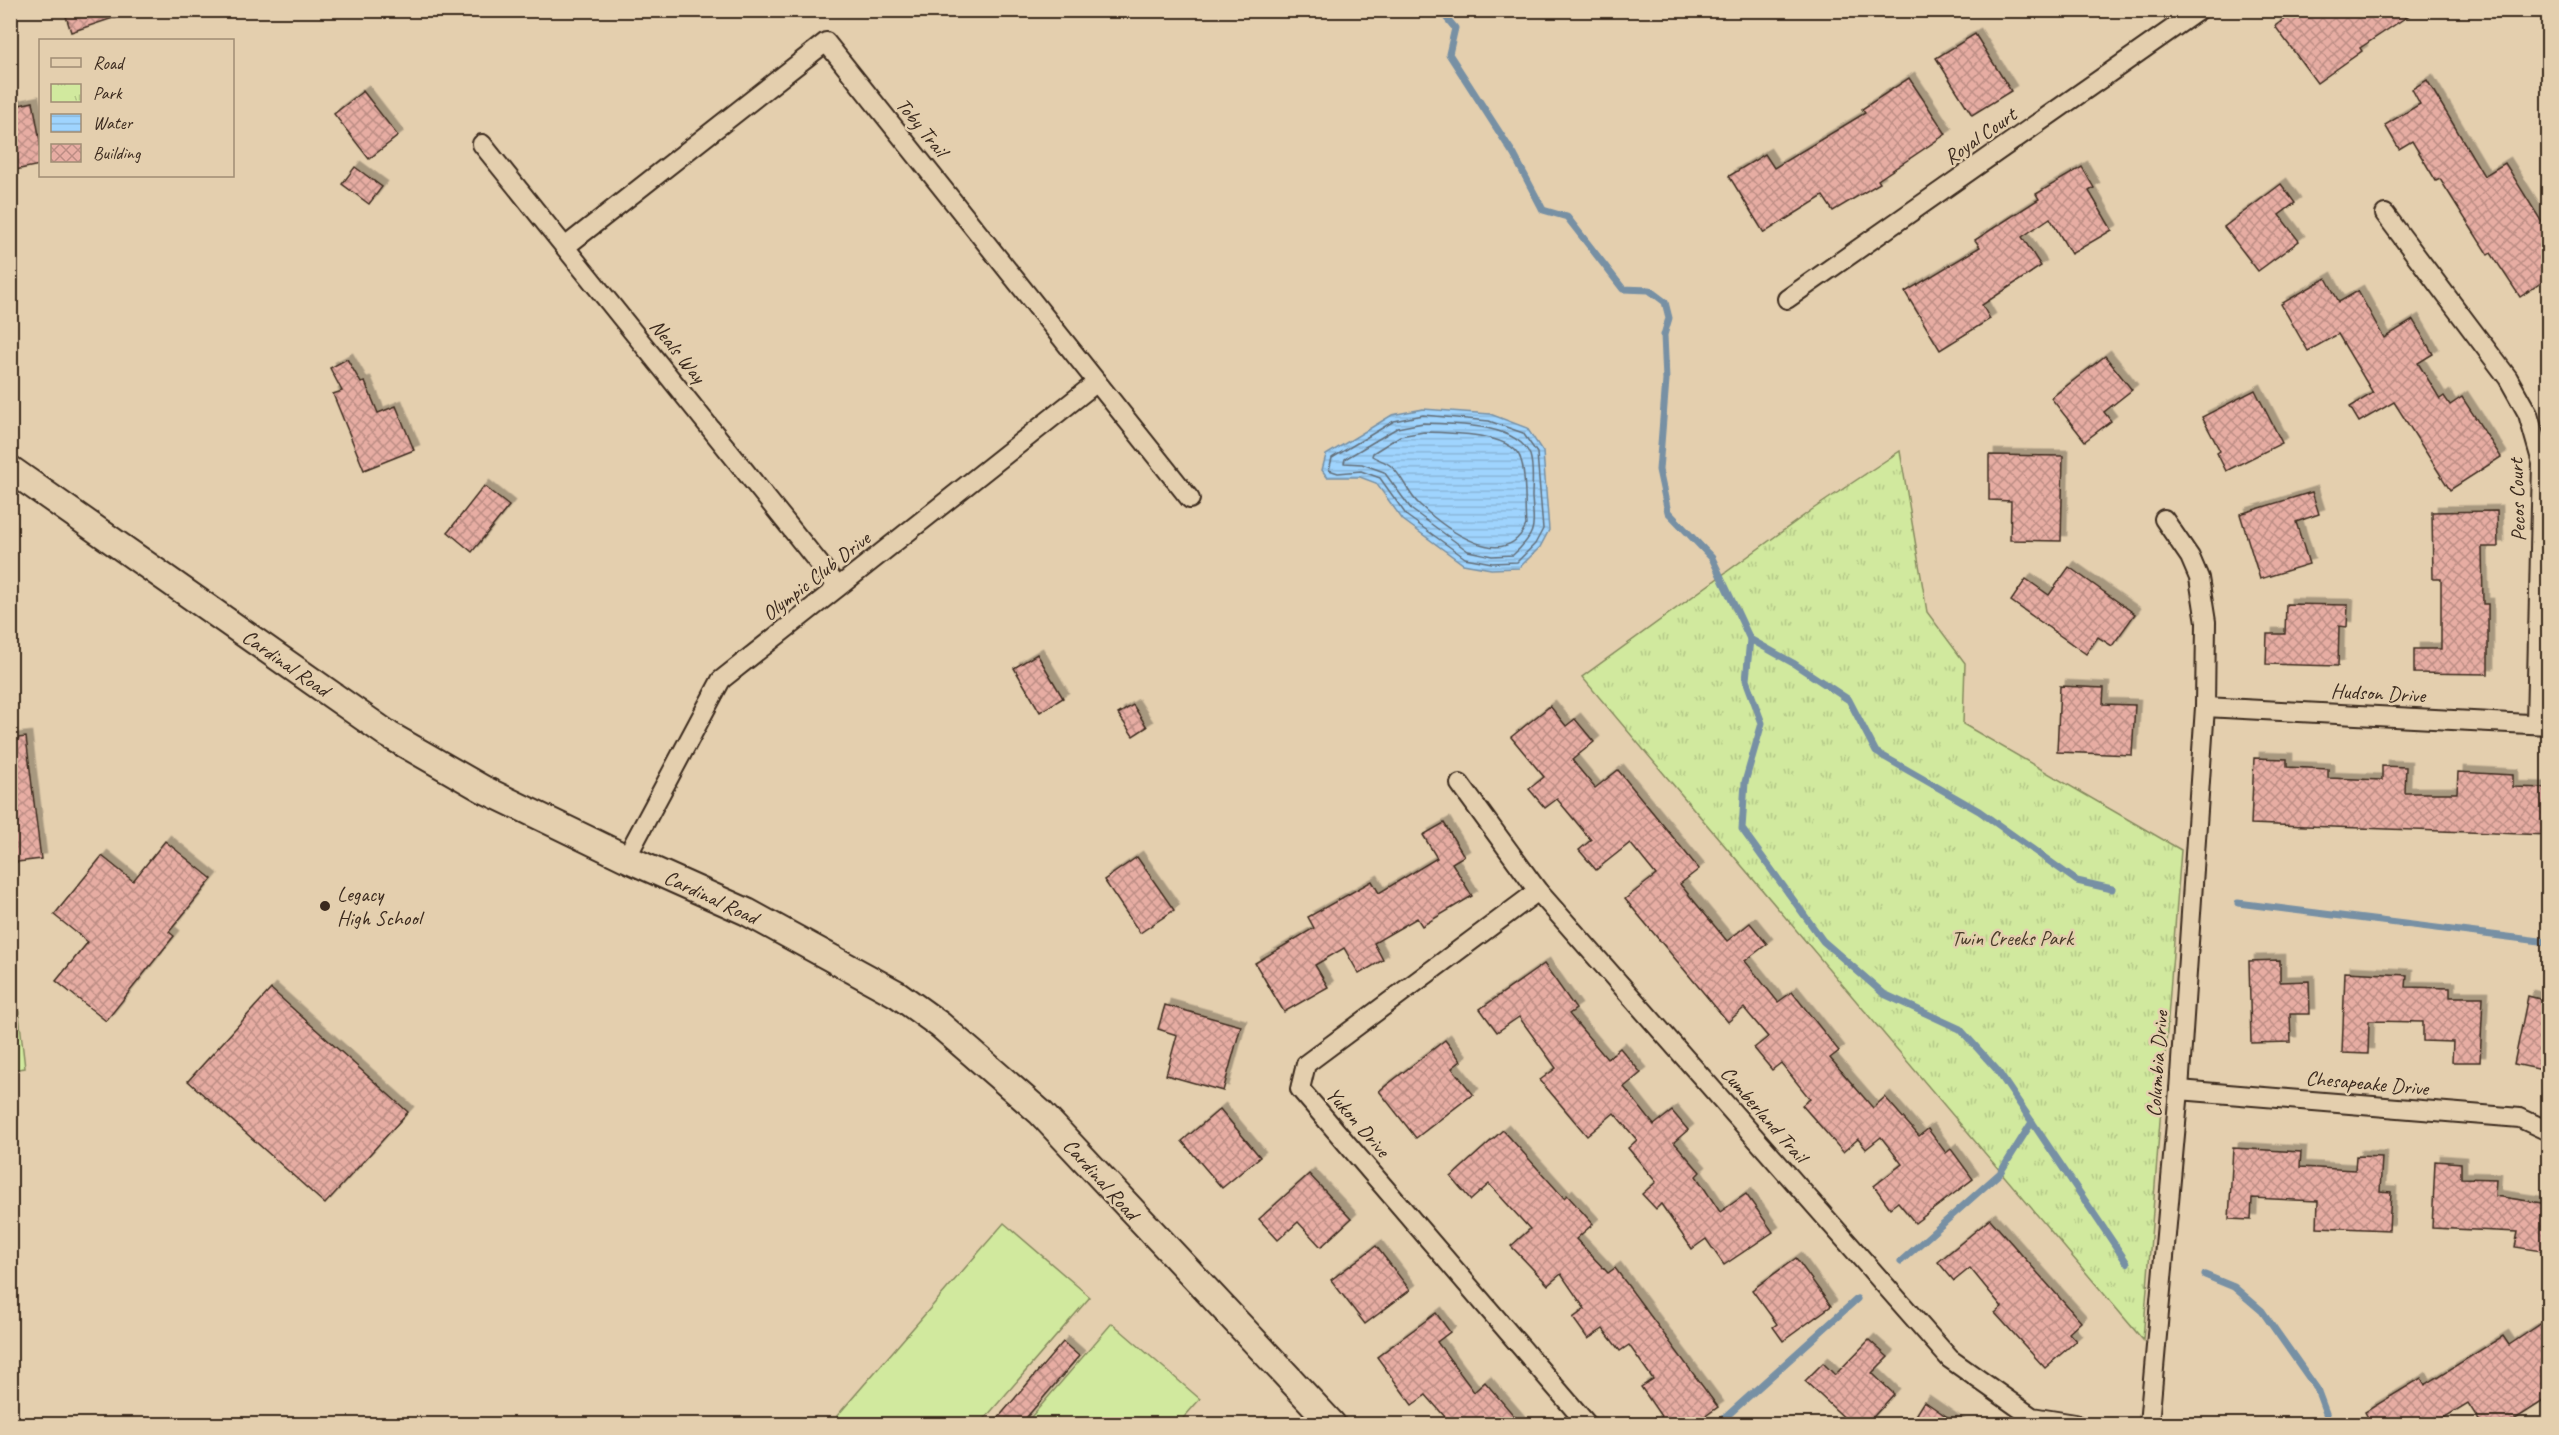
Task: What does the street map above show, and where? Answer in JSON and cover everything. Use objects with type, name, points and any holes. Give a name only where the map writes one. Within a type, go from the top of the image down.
[{"type":"street","name":"Royal Court","points":[[1787,299],[2199,10]]},
{"type":"street","name":"Toby Trail","points":[[565,247],[826,42],[1190,499]]},
{"type":"street","name":"Neals Way","points":[[482,144],[838,587]]},
{"type":"street","name":"Pecos Court","points":[[2385,214],[2508,378],[2528,414],[2542,463],[2542,725]]},
{"type":"street","name":"Olympic Club Drive","points":[[626,858],[721,680],[1097,382]]},
{"type":"street","name":"Cardinal Road","points":[[10,469],[389,735],[483,789],[626,858],[747,912],[897,994],[940,1025],[1041,1113],[1332,1425]]},
{"type":"street","name":"Columbia Drive","points":[[2149,1425],[2179,1090],[2205,707],[2206,622],[2202,589],[2190,557],[2164,519]]},
{"type":"street","name":"Hudson Drive","points":[[2205,707],[2542,725]]},
{"type":"street","name":"Cumberland Trail","points":[[1460,784],[1538,891],[1950,1359],[2032,1417],[2075,1425]]},
{"type":"street","name":"Yukon Drive","points":[[1538,891],[1306,1064],[1300,1089],[1587,1425]]},
{"type":"street","name":"Chesapeake Drive","points":[[2179,1090],[2520,1118],[2548,1131]]},
{"type":"green space","name":"Twin Creeks Park","points":[[1900,451],[1927,612],[1965,663],[1963,724],[2181,850],[2143,1340],[1582,677],[1813,509]]},
{"type":"green space","points":[[11,943],[25,1068],[10,1070]]},
{"type":"green space","points":[[1004,1223],[1090,1297],[980,1424],[847,1424],[837,1416]]},
{"type":"green space","points":[[1112,1323],[1200,1399],[1178,1424],[1025,1424]]},
{"type":"water","points":[[1423,409],[1490,414],[1527,428],[1543,452],[1549,530],[1540,547],[1519,568],[1491,569],[1463,564],[1403,520],[1376,483],[1360,477],[1327,477],[1322,470],[1326,455],[1392,415]]},
{"type":"building","points":[[64,10],[125,10],[125,14],[71,32]]},
{"type":"building","points":[[2297,10],[2417,10],[2360,48],[2362,51],[2317,83],[2275,26]]},
{"type":"building","points":[[1975,34],[2011,91],[1972,115],[1936,58]]},
{"type":"building","points":[[1909,78],[1946,134],[1878,180],[1880,183],[1833,211],[1823,196],[1764,233],[1729,176],[1765,154],[1774,168],[1865,113],[1862,109]]},
{"type":"building","points":[[2427,80],[2484,176],[2505,163],[2548,232],[2548,278],[2520,297],[2491,253],[2488,255],[2440,179],[2436,181],[2412,141],[2399,149],[2385,125],[2420,104],[2412,89]]},
{"type":"building","points":[[363,91],[398,136],[369,159],[334,114]]},
{"type":"building","points":[[33,102],[39,135],[39,165],[10,171],[10,107]]},
{"type":"building","points":[[355,167],[382,187],[369,204],[342,184]]},
{"type":"building","points":[[2082,167],[2094,188],[2089,191],[2112,230],[2071,254],[2050,218],[2022,237],[2041,266],[1982,305],[1990,319],[1940,350],[1905,292],[1980,247],[1975,240],[2039,199],[2036,194]]},
{"type":"building","points":[[2281,184],[2295,203],[2279,215],[2299,241],[2258,271],[2224,227]]},
{"type":"building","points":[[2326,278],[2339,302],[2358,291],[2384,338],[2413,320],[2433,354],[2418,363],[2440,399],[2444,396],[2450,405],[2462,397],[2501,457],[2450,490],[2394,402],[2359,422],[2350,407],[2373,393],[2338,334],[2308,351],[2281,304]]},
{"type":"building","points":[[2105,356],[2132,390],[2104,412],[2111,421],[2085,441],[2051,398]]},
{"type":"building","points":[[347,359],[361,383],[365,382],[378,413],[396,406],[414,450],[364,470],[333,394],[342,391],[330,368]]},
{"type":"building","points":[[2255,390],[2282,443],[2226,471],[2217,453],[2220,451],[2202,417]]},
{"type":"building","points":[[1989,455],[2063,456],[2061,541],[2010,540],[2011,501],[1989,500]]},
{"type":"building","points":[[484,486],[509,506],[472,552],[448,532]]},
{"type":"building","points":[[2312,492],[2319,514],[2296,522],[2309,564],[2260,579],[2240,514]]},
{"type":"building","points":[[2497,511],[2498,547],[2482,547],[2483,604],[2488,604],[2488,674],[2414,673],[2414,649],[2441,649],[2441,579],[2433,579],[2432,512]]},
{"type":"building","points":[[2069,567],[2135,614],[2112,646],[2098,637],[2086,654],[2011,601],[2026,579],[2049,595]]},
{"type":"building","points":[[2286,604],[2348,605],[2347,627],[2339,626],[2338,666],[2266,664],[2267,634],[2285,634]]},
{"type":"building","points":[[1037,654],[1063,698],[1040,712],[1014,668]]},
{"type":"building","points":[[2060,686],[2104,688],[2103,704],[2135,705],[2132,755],[2057,752]]},
{"type":"building","points":[[1133,705],[1147,727],[1133,736],[1118,714]]},
{"type":"building","points":[[1550,706],[1566,726],[1575,719],[1594,742],[1572,760],[1595,788],[1618,770],[1699,869],[1680,884],[1727,941],[1750,923],[1767,944],[1745,961],[1778,1002],[1792,992],[1839,1051],[1830,1058],[1873,1108],[1885,1097],[1919,1136],[1928,1129],[1946,1153],[1951,1149],[1973,1179],[1915,1223],[1898,1202],[1890,1208],[1874,1186],[1902,1164],[1881,1137],[1866,1149],[1858,1139],[1843,1152],[1802,1105],[1810,1099],[1781,1063],[1772,1070],[1754,1048],[1768,1037],[1744,1008],[1728,1022],[1625,899],[1656,875],[1630,843],[1596,870],[1579,850],[1591,840],[1557,799],[1545,808],[1529,789],[1544,777],[1511,737]]},
{"type":"building","points":[[26,737],[41,859],[10,863],[10,739]]},
{"type":"building","points":[[2254,758],[2287,759],[2287,767],[2328,769],[2328,778],[2382,780],[2382,766],[2406,767],[2405,793],[2457,793],[2458,772],[2513,775],[2513,787],[2548,788],[2548,835],[2251,824]]},
{"type":"building","points":[[1444,823],[1464,856],[1452,863],[1472,896],[1422,926],[1417,918],[1374,943],[1383,960],[1359,974],[1344,948],[1315,965],[1328,987],[1284,1012],[1255,963],[1314,928],[1308,917],[1372,881],[1379,893],[1437,858],[1423,835]]},
{"type":"building","points":[[165,841],[212,879],[169,932],[174,936],[106,1021],[56,981],[88,942],[54,915],[102,856],[133,881]]},
{"type":"building","points":[[1137,857],[1174,910],[1140,933],[1104,880]]},
{"type":"building","points":[[2280,960],[2280,982],[2309,981],[2310,1014],[2290,1014],[2291,1042],[2251,1043],[2249,961]]},
{"type":"building","points":[[1544,964],[1576,1009],[1569,1014],[1607,1059],[1620,1048],[1641,1073],[1624,1087],[1654,1125],[1672,1111],[1688,1130],[1674,1142],[1700,1172],[1696,1176],[1720,1212],[1746,1194],[1773,1232],[1724,1265],[1706,1239],[1692,1249],[1661,1204],[1656,1209],[1642,1194],[1656,1182],[1628,1148],[1637,1140],[1614,1113],[1587,1136],[1540,1080],[1556,1068],[1519,1017],[1497,1032],[1480,1009]]},
{"type":"building","points":[[2345,972],[2407,975],[2406,987],[2450,988],[2450,997],[2483,997],[2480,1062],[2452,1062],[2453,1042],[2423,1041],[2423,1022],[2369,1021],[2368,1054],[2342,1053]]},
{"type":"building","points":[[271,989],[408,1112],[325,1204],[188,1081]]},
{"type":"building","points":[[2528,996],[2548,1001],[2548,1071],[2514,1064]]},
{"type":"building","points":[[1165,1005],[1241,1026],[1223,1091],[1166,1075],[1177,1035],[1158,1029]]},
{"type":"building","points":[[1445,1040],[1461,1061],[1452,1068],[1473,1094],[1416,1138],[1379,1091]]},
{"type":"building","points":[[1220,1109],[1260,1157],[1222,1188],[1182,1141]]},
{"type":"building","points":[[1503,1130],[1564,1198],[1567,1195],[1593,1224],[1576,1239],[1608,1273],[1615,1268],[1718,1407],[1693,1425],[1667,1425],[1641,1387],[1653,1379],[1629,1345],[1620,1351],[1603,1329],[1588,1339],[1573,1318],[1585,1309],[1561,1274],[1548,1285],[1511,1246],[1530,1229],[1489,1184],[1471,1200],[1451,1177]]},
{"type":"building","points":[[2233,1148],[2301,1152],[2300,1167],[2355,1170],[2356,1156],[2382,1157],[2380,1191],[2391,1192],[2389,1230],[2317,1227],[2318,1201],[2252,1198],[2251,1220],[2229,1219]]},
{"type":"building","points":[[2435,1161],[2461,1163],[2461,1178],[2496,1179],[2495,1196],[2548,1204],[2548,1252],[2515,1247],[2518,1232],[2432,1228]]},
{"type":"building","points":[[1309,1174],[1351,1219],[1321,1247],[1298,1222],[1278,1240],[1259,1219]]},
{"type":"building","points":[[1990,1219],[2081,1322],[2069,1333],[2076,1341],[2045,1368],[1995,1313],[2002,1307],[1970,1268],[1954,1281],[1938,1262]]},
{"type":"building","points":[[1376,1246],[1410,1290],[1365,1324],[1331,1280]]},
{"type":"building","points":[[1796,1258],[1831,1306],[1783,1341],[1773,1327],[1777,1324],[1752,1290]]},
{"type":"building","points":[[1436,1313],[1450,1332],[1437,1342],[1474,1392],[1485,1382],[1522,1425],[1452,1425],[1426,1395],[1412,1405],[1377,1357]]},
{"type":"building","points":[[2548,1319],[2548,1398],[2506,1425],[2482,1425],[2468,1403],[2432,1425],[2372,1425],[2365,1412],[2421,1378],[2425,1385],[2503,1336],[2509,1345]]},
{"type":"building","points":[[1869,1340],[1888,1357],[1872,1373],[1894,1394],[1866,1425],[1852,1425],[1805,1381],[1823,1363],[1835,1375]]},
{"type":"building","points":[[1063,1342],[1079,1356],[1020,1425],[992,1425]]},
{"type":"building","points":[[1924,1401],[1959,1425],[1909,1425]]},
{"type":"waterway","points":[[1440,10],[1455,28],[1449,54],[1514,155],[1543,210],[1567,217],[1623,289],[1649,290],[1665,302],[1669,318],[1664,335],[1666,380],[1659,470],[1668,512],[1712,558],[1750,639],[1746,680],[1762,723],[1745,782],[1742,829],[1823,941],[1884,994],[1960,1029],[1997,1070],[2127,1263]]},
{"type":"waterway","points":[[1750,639],[1793,663],[1849,700],[1876,752],[1979,811],[2077,881],[2112,889]]},
{"type":"waterway","points":[[2238,903],[2548,942]]},
{"type":"waterway","points":[[1901,1261],[2000,1173],[2032,1122]]},
{"type":"waterway","points":[[2205,1275],[2234,1287],[2262,1311],[2317,1389],[2330,1424]]},
{"type":"waterway","points":[[1718,1424],[1857,1299]]},
{"type":"place","name":"Legacy High School","points":[[325,906]]}]
